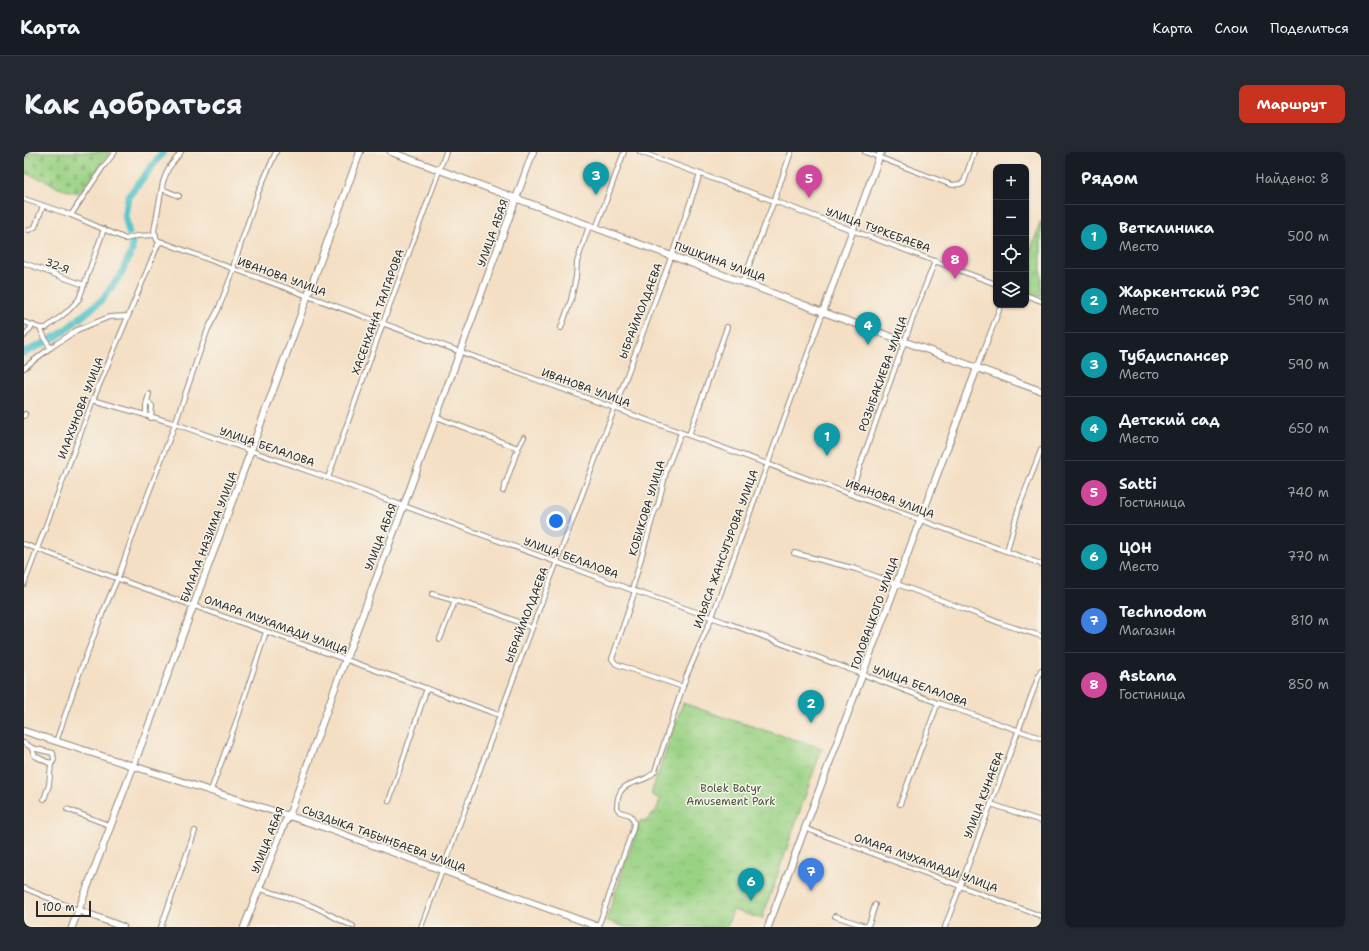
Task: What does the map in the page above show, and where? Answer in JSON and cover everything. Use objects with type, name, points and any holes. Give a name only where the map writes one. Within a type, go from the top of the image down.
[{"type":"street","points":[[71,215],[103,167],[116,152]]},
{"type":"street","points":[[24,199],[71,215],[126,239],[136,236],[156,235],[154,231],[162,189],[168,169],[181,152]]},
{"type":"street","points":[[56,742],[78,677],[118,578],[175,424],[208,329],[218,310],[234,269],[234,264],[249,216],[276,152]]},
{"type":"street","name":"БИЛАЛА НАЗИМА УЛИЦА","points":[[72,927],[194,606],[360,152]]},
{"type":"street","name":"ПУШКИНА УЛИЦА","points":[[392,152],[904,342],[1041,391]]},
{"type":"street","name":"ХАСЕНХАНА ТАЛГАРОВА","points":[[328,478],[446,152]]},
{"type":"street","name":"УЛИЦА АБАЯ","points":[[244,927],[285,822],[289,816],[345,660],[404,505],[533,152]]},
{"type":"street","points":[[561,328],[571,300],[578,262],[624,152]]},
{"type":"street","name":"УЛИЦА ТУРКЕБАЕВА","points":[[640,152],[993,283]]},
{"type":"street","points":[[743,281],[791,152]]},
{"type":"street","points":[[865,152],[880,155],[952,185],[964,182],[974,152]]},
{"type":"street","name":"ИЛЬЯСА ЖАНСУГУРОВА УЛИЦА","points":[[598,927],[634,829],[634,822],[630,815],[620,812],[617,808],[619,794],[623,788],[629,784],[647,778],[652,775],[654,771],[683,687],[712,617],[880,155]]},
{"type":"street","name":"ЫБРАЙМОЛДАЕВА","points":[[421,927],[556,562],[672,255],[700,174]]},
{"type":"street","points":[[162,189],[179,196]]},
{"type":"street","points":[[29,230],[35,227],[43,206]]},
{"type":"street","points":[[24,322],[40,328],[46,328],[74,306],[79,299],[104,229]]},
{"type":"street","name":"ИВАНОВА УЛИЦА","points":[[156,235],[157,240],[234,269],[1041,564]]},
{"type":"street","name":"ИЛАХУНОВА УЛИЦА","points":[[24,584],[93,400],[158,244],[162,242]]},
{"type":"street","name":"РОЗЫБАКИЕВА УЛИЦА","points":[[850,494],[904,342],[935,261]]},
{"type":"street","name":"32-Я","points":[[24,263],[84,286]]},
{"type":"street","points":[[1029,296],[1041,301]]},
{"type":"street","name":"ГОЛОВАЦКОГО УЛИЦА","points":[[768,927],[1000,308]]},
{"type":"street","points":[[24,368],[77,330],[109,318],[128,316]]},
{"type":"street","points":[[24,336],[33,325]]},
{"type":"street","points":[[689,435],[726,327]]},
{"type":"street","points":[[40,328],[50,348]]},
{"type":"street","points":[[146,416],[149,394]]},
{"type":"street","name":"УЛИЦА БЕЛАЛОВА","points":[[93,400],[175,424],[404,505],[556,562],[712,617],[938,703],[1041,738]]},
{"type":"street","points":[[147,402],[152,406],[151,418]]},
{"type":"street","points":[[436,417],[518,448]]},
{"type":"street","name":"КОБИКОВА УЛИЦА","points":[[681,433],[667,468],[658,505],[654,513],[612,659],[616,664],[683,687]]},
{"type":"street","points":[[503,491],[518,448],[524,437]]},
{"type":"street","points":[[1007,551],[1019,507],[1041,450]]},
{"type":"street","name":"ОМАРА МУХАМАДИ УЛИЦА","points":[[24,544],[499,715]]},
{"type":"street","points":[[794,553],[836,563],[897,584],[1000,623],[1041,636]]},
{"type":"street","points":[[432,594],[494,612],[532,628]]},
{"type":"street","points":[[440,639],[455,601]]},
{"type":"street","points":[[211,790],[238,717],[266,632]]},
{"type":"street","name":"УЛИЦА КУНАЕВА","points":[[945,927],[1041,670]]},
{"type":"street","points":[[389,801],[427,688]]},
{"type":"street","points":[[900,804],[938,703]]},
{"type":"street","name":"СЫЗДЫКА ТАБЫНБАЕВА УЛИЦА","points":[[24,731],[320,826],[598,927]]},
{"type":"street","points":[[24,744],[54,753],[54,760],[52,763],[47,762]]},
{"type":"street","points":[[31,747],[35,756],[51,764],[50,785],[44,799]]},
{"type":"street","points":[[991,804],[1041,821]]},
{"type":"street","points":[[67,810],[111,826]]},
{"type":"street","name":"ОМАРА МУХАМАДИ УЛИЦА","points":[[804,828],[1041,916]]},
{"type":"street","points":[[161,927],[195,832]]},
{"type":"street","points":[[24,888],[123,927]]},
{"type":"street","points":[[259,889],[311,905],[353,926]]},
{"type":"street","points":[[835,916],[867,927],[875,906]]},
{"type":"green space","points":[[24,152],[110,152],[85,186],[78,193],[58,188],[47,181],[24,173]]},
{"type":"green space","points":[[1041,221],[1041,297],[1029,292],[1029,255]]},
{"type":"green space","name":"Bolek Batyr Amusement Park","points":[[683,703],[822,748],[762,919],[733,910],[727,927],[625,927],[606,920],[640,821],[648,820],[657,809],[660,799],[652,795],[652,791]]},
{"type":"waterway","points":[[129,233],[125,215],[128,197],[163,152]]},
{"type":"waterway","points":[[49,340],[59,335],[102,300],[120,276],[132,251],[132,243]]},
{"type":"waterway","points":[[24,353],[44,343]]},
{"type":"place","name":"Тубдиспансер","points":[[596,195]]},
{"type":"place","name":"Satti","points":[[809,198]]},
{"type":"place","name":"Astana","points":[[955,279]]},
{"type":"place","name":"Детский сад","points":[[868,345]]},
{"type":"place","name":"Ветклиника","points":[[827,456]]},
{"type":"place","name":"Жаркентский РЭС","points":[[811,723]]},
{"type":"place","name":"Technodom","points":[[811,891]]},
{"type":"place","name":"ЦОН","points":[[751,901]]}]
